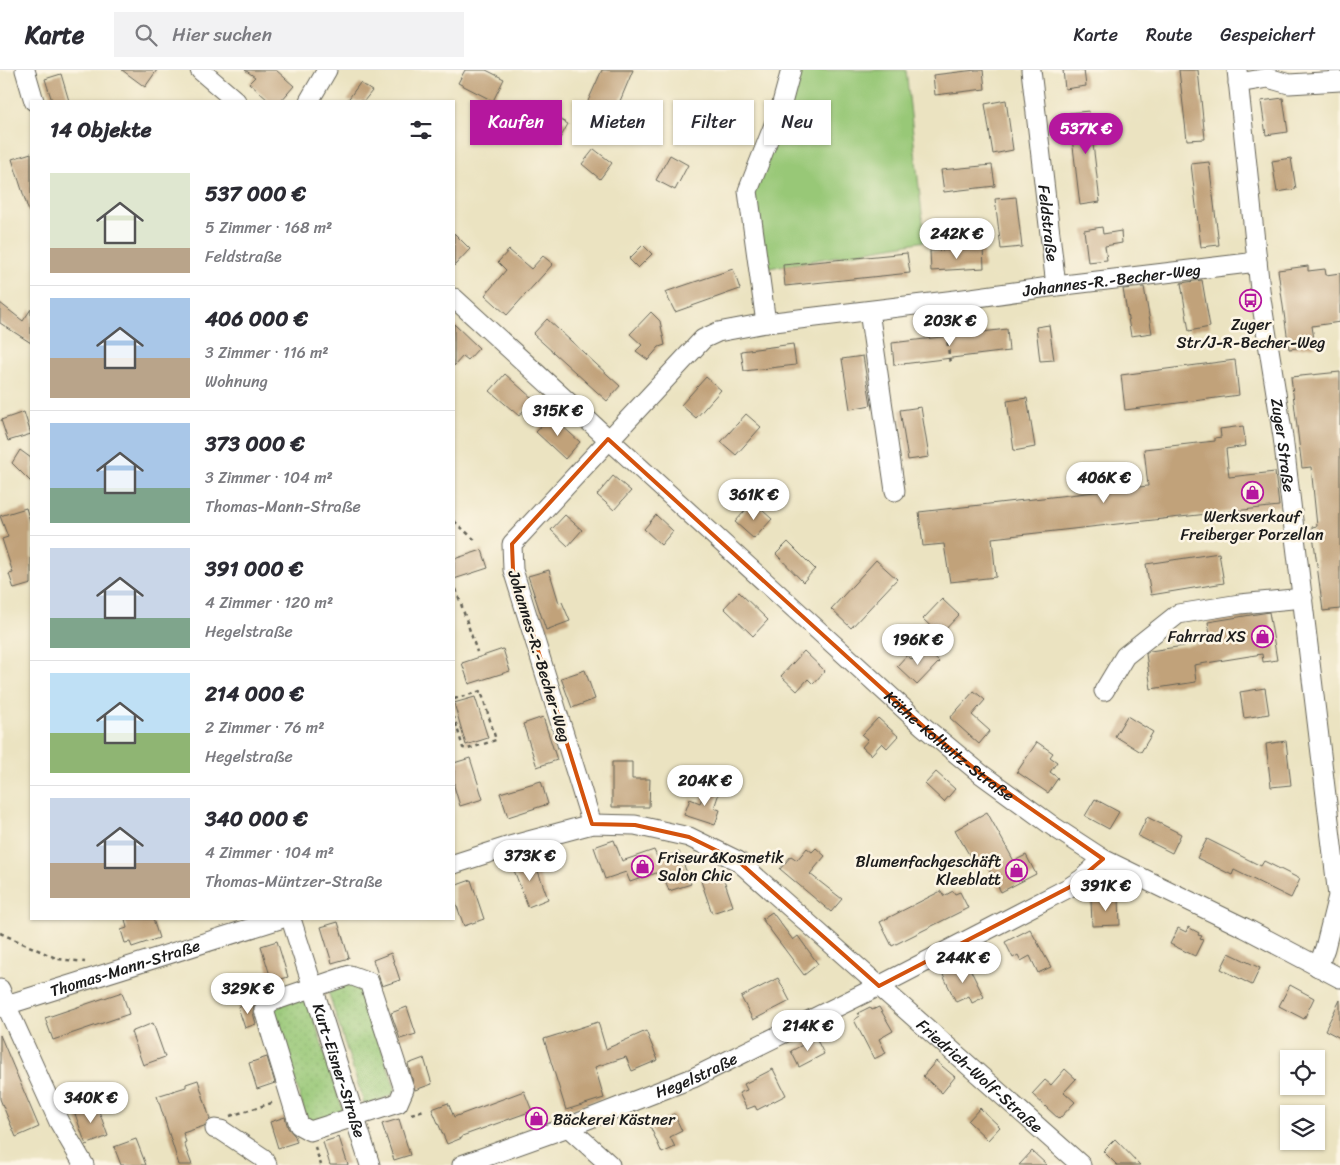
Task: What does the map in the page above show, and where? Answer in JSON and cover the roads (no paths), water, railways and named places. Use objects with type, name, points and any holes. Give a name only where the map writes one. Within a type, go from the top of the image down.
[{"type":"street","points":[[24,70],[34,100]]},
{"type":"street","points":[[200,70],[235,100]]},
{"type":"street","points":[[310,100],[327,70]]},
{"type":"street","points":[[766,323],[748,191],[782,107],[790,70]]},
{"type":"street","name":"Feldstraße","points":[[1031,70],[1056,286]]},
{"type":"street","points":[[1238,77],[1268,78],[1289,84],[1340,81]]},
{"type":"street","name":"Zuger Straße","points":[[1238,77],[1257,262],[1283,437],[1338,896],[1325,948],[1318,967]]},
{"type":"street","name":"Johannes-R.-Becher-Weg","points":[[592,824],[513,570],[512,544],[703,339],[718,332],[766,323],[1257,262]]},
{"type":"street","name":"Käthe-Kollwitz-Straße","points":[[455,299],[924,728],[981,774],[1060,831],[1103,859],[1238,925],[1340,978]]},
{"type":"street","points":[[869,310],[895,491]]},
{"type":"street","points":[[1104,691],[1125,656],[1178,614],[1240,604],[1303,598]]},
{"type":"street","points":[[455,864],[510,846],[592,824],[635,825],[689,837],[738,861],[879,986]]},
{"type":"street","name":"Hegelstraße","points":[[462,1165],[693,1078],[879,986],[1070,887],[1082,879],[1103,859]]},
{"type":"street","name":"Thomas-Mann-Straße","points":[[2,1000],[238,925],[273,920]]},
{"type":"street","name":"Kurt-Eisner-Straße","points":[[291,920],[370,1165]]},
{"type":"street","points":[[350,975],[369,982],[404,1089],[398,1103],[310,1131],[299,1125],[264,1010],[270,1002],[313,988],[350,975]]},
{"type":"street","name":"Friedrich-Wolf-Straße","points":[[879,986],[1081,1165]]},
{"type":"street","points":[[2,1000],[59,1122],[84,1165]]},
{"type":"street","points":[[568,1126],[610,1165]]},
{"type":"street","points":[[215,1129],[221,1130],[263,1158],[267,1165]]},
{"type":"place","name":"Zuger Str/J-R-Becher-Weg","points":[[1251,300]]},
{"type":"place","name":"Werksverkauf Freiberger Porzellan","points":[[1252,492]]},
{"type":"place","name":"Fahrrad XS","points":[[1262,636]]},
{"type":"place","name":"Friseur&Kosmetik Salon Chic","points":[[642,866]]},
{"type":"place","name":"Blumenfachgeschäft Kleeblatt","points":[[1017,870]]},
{"type":"place","name":"Bäckerei Kästner","points":[[537,1119]]}]
